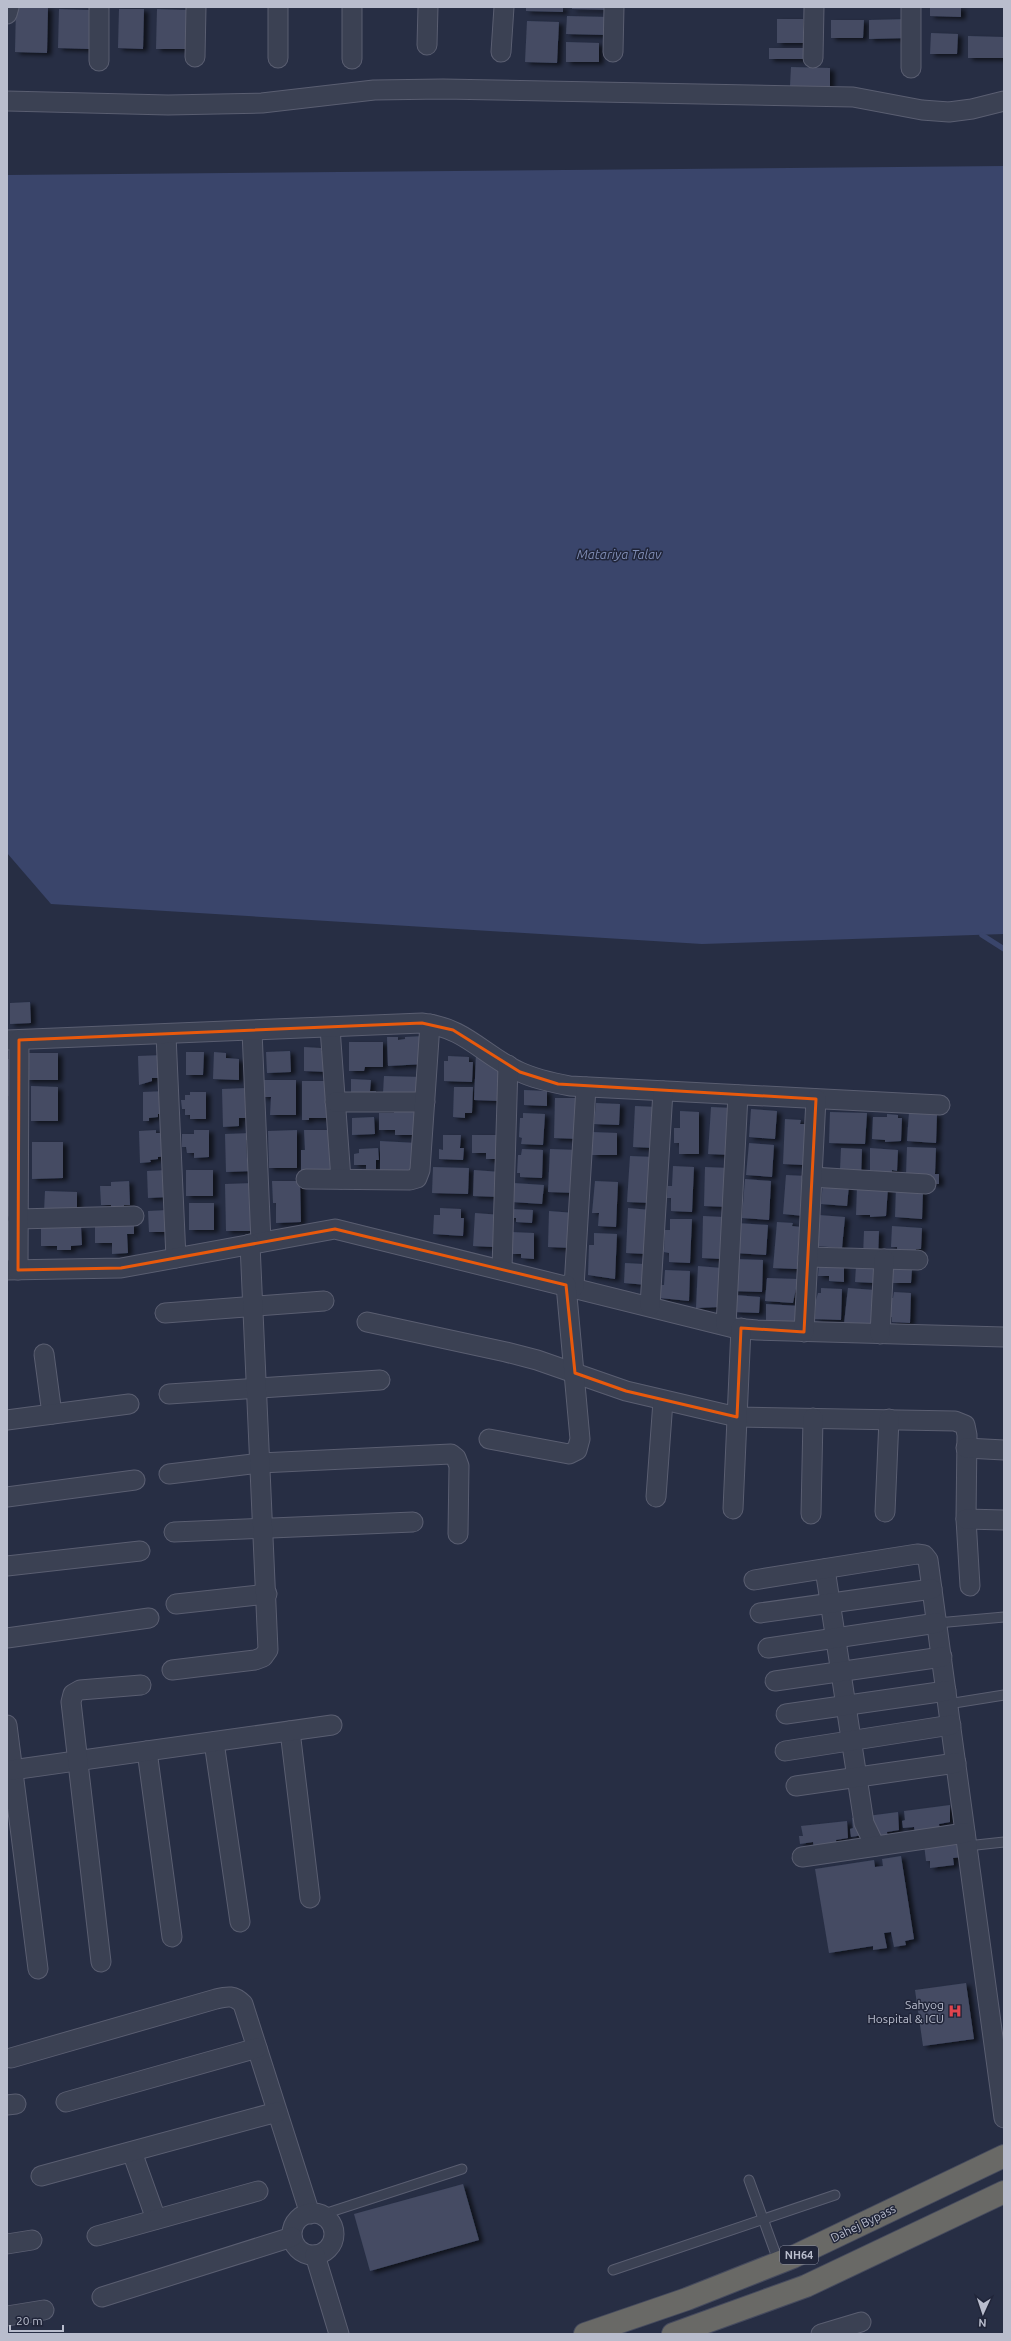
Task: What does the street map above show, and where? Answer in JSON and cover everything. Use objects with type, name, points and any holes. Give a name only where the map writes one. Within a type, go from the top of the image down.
[{"type":"highway","name":"Dahej Bypass","points":[[585,2334],[687,2299],[779,2263],[1004,2156]]},
{"type":"highway","name":"NH64","points":[[673,2334],[806,2286],[1004,2192]]},
{"type":"street","points":[[7,14],[9,7]]},
{"type":"street","points":[[99,7],[99,61]]},
{"type":"street","points":[[195,57],[196,7]]},
{"type":"street","points":[[278,7],[278,58]]},
{"type":"street","points":[[352,7],[352,59]]},
{"type":"street","points":[[427,45],[428,7]]},
{"type":"street","points":[[501,52],[504,7]]},
{"type":"street","points":[[613,52],[614,7]]},
{"type":"street","points":[[813,58],[814,7]]},
{"type":"street","points":[[911,7],[911,68]]},
{"type":"street","points":[[7,101],[168,105],[262,103],[374,90],[443,89],[853,97],[922,110],[949,112],[972,109],[1004,101]]},
{"type":"street","points":[[306,1179],[410,1180],[417,1178],[420,1170],[430,1024]]},
{"type":"street","points":[[940,1105],[586,1087],[558,1084],[520,1072],[453,1030],[430,1024],[13,1040],[18,1219],[12,1270],[121,1268],[335,1229],[733,1327],[804,1332],[1004,1337]]},
{"type":"street","points":[[330,1028],[341,1179]]},
{"type":"street","points":[[172,1670],[255,1660],[263,1657],[268,1650],[267,1594],[253,1306],[255,1243],[252,1031]]},
{"type":"street","points":[[166,1034],[176,1258]]},
{"type":"street","points":[[502,1270],[508,1065]]},
{"type":"street","points":[[489,1439],[569,1454],[577,1450],[580,1439],[570,1286],[586,1087]]},
{"type":"street","points":[[650,1306],[663,1091]]},
{"type":"street","points":[[733,1509],[737,1417],[733,1327],[738,1095]]},
{"type":"street","points":[[804,1332],[816,1099]]},
{"type":"street","points":[[335,1102],[425,1102]]},
{"type":"street","points":[[812,1177],[926,1184]]},
{"type":"street","points":[[18,1219],[134,1216]]},
{"type":"street","points":[[808,1257],[918,1260]]},
{"type":"street","points":[[880,1334],[884,1259]]},
{"type":"street","points":[[165,1312],[324,1301]]},
{"type":"street","points":[[367,1322],[506,1352],[575,1373],[626,1391],[663,1401],[737,1417],[955,1421],[965,1426],[966,1519],[970,1586]]},
{"type":"street","points":[[44,1354],[52,1414]]},
{"type":"street","points":[[169,1394],[380,1380]]},
{"type":"street","points":[[656,1498],[663,1401]]},
{"type":"street","points":[[7,1420],[129,1404]]},
{"type":"street","points":[[811,1514],[814,1418]]},
{"type":"street","points":[[886,1512],[889,1419]]},
{"type":"street","points":[[966,1448],[1004,1450]]},
{"type":"street","points":[[169,1474],[260,1463],[451,1454],[456,1458],[459,1466],[458,1534]]},
{"type":"street","points":[[7,1497],[135,1480]]},
{"type":"street","points":[[966,1519],[1004,1520]]},
{"type":"street","points":[[174,1532],[413,1522]]},
{"type":"street","points":[[7,1566],[140,1551]]},
{"type":"street","points":[[754,1580],[917,1554],[924,1555],[928,1560],[1004,2118]]},
{"type":"street","points":[[825,1569],[864,1823],[874,1846]]},
{"type":"street","points":[[760,1613],[932,1589]]},
{"type":"street","points":[[176,1604],[267,1594]]},
{"type":"street","points":[[7,1638],[148,1618]]},
{"type":"street","points":[[768,1648],[937,1623]]},
{"type":"street","points":[[775,1681],[942,1657]]},
{"type":"street","points":[[101,1962],[79,1760],[72,1710],[73,1694],[80,1690],[141,1685]]},
{"type":"street","points":[[786,1714],[847,1706],[947,1698]]},
{"type":"street","points":[[12,1770],[332,1725]]},
{"type":"street","points":[[785,1751],[951,1725]]},
{"type":"street","points":[[7,1726],[38,1970]]},
{"type":"street","points":[[290,1731],[310,1898]]},
{"type":"street","points":[[214,1742],[240,1922]]},
{"type":"street","points":[[147,1751],[172,1937]]},
{"type":"street","points":[[796,1786],[956,1763]]},
{"type":"street","points":[[802,1857],[874,1846],[966,1840]]},
{"type":"street","points":[[11,2058],[226,1996],[236,1997],[243,2004],[277,2112],[315,2214],[330,2222],[334,2232],[332,2243],[325,2251],[315,2255],[304,2254],[296,2247],[292,2237],[293,2226],[300,2218],[315,2214]]},
{"type":"street","points":[[66,2102],[257,2048]]},
{"type":"street","points":[[41,2176],[277,2112]]},
{"type":"street","points":[[132,2152],[156,2219]]},
{"type":"street","points":[[96,2236],[258,2191]]},
{"type":"street","points":[[102,2297],[292,2237]]},
{"type":"street","points":[[7,2244],[32,2240]]},
{"type":"street","points":[[315,2255],[339,2334]]},
{"type":"street","points":[[7,2316],[44,2310]]},
{"type":"street","points":[[821,2334],[860,2322]]},
{"type":"lane","points":[[937,1623],[1004,1617]]},
{"type":"lane","points":[[947,1698],[1004,1695]]},
{"type":"lane","points":[[966,1840],[1004,1842]]},
{"type":"lane","points":[[315,2214],[462,2169]]},
{"type":"lane","points":[[749,2180],[779,2263]]},
{"type":"lane","points":[[613,2270],[835,2195]]},
{"type":"highlighted area","points":[[422,1023],[453,1030],[520,1072],[558,1084],[816,1099],[804,1332],[741,1328],[737,1417],[626,1391],[575,1373],[566,1285],[335,1229],[121,1268],[18,1270],[19,1040]]},
{"type":"water","name":"Matariya Talav","points":[[1004,166],[1004,934],[702,944],[51,904],[7,853],[7,175]]},
{"type":"building","points":[[16,7],[48,7],[47,53],[15,52]]},
{"type":"building","points":[[526,7],[563,7],[563,12],[526,11]]},
{"type":"building","points":[[572,7],[613,7],[612,10],[572,9]]},
{"type":"building","points":[[930,7],[961,7],[961,17],[930,16]]},
{"type":"building","points":[[59,9],[90,10],[89,49],[58,48]]},
{"type":"building","points":[[119,9],[144,9],[143,49],[118,48]]},
{"type":"building","points":[[157,9],[189,10],[188,49],[156,49]]},
{"type":"building","points":[[567,16],[608,17],[607,35],[566,34]]},
{"type":"building","points":[[777,19],[803,19],[803,43],[777,43]]},
{"type":"building","points":[[908,19],[908,38],[869,39],[869,20]]},
{"type":"building","points":[[831,20],[864,20],[863,38],[831,38]]},
{"type":"building","points":[[527,21],[559,22],[557,63],[525,62]]},
{"type":"building","points":[[931,33],[958,34],[957,54],[930,54]]},
{"type":"building","points":[[968,36],[1004,37],[1004,58],[968,58]]},
{"type":"building","points":[[566,42],[599,43],[599,62],[566,62]]},
{"type":"building","points":[[769,48],[806,48],[806,59],[769,59]]},
{"type":"building","points":[[791,67],[830,68],[830,87],[790,86]]},
{"type":"building","points":[[30,1002],[31,1023],[10,1024],[10,1003]]},
{"type":"building","points":[[424,1036],[425,1064],[388,1066],[387,1037],[398,1037],[398,1040],[405,1039],[405,1037]]},
{"type":"building","points":[[349,1042],[383,1042],[383,1067],[365,1067],[364,1071],[349,1071]]},
{"type":"building","points":[[304,1047],[321,1048],[321,1051],[326,1051],[329,1072],[304,1071]]},
{"type":"building","points":[[290,1051],[291,1072],[267,1073],[266,1052]]},
{"type":"building","points":[[186,1052],[204,1052],[203,1075],[186,1075]]},
{"type":"building","points":[[214,1052],[226,1053],[226,1058],[239,1059],[239,1080],[213,1079]]},
{"type":"building","points":[[26,1053],[58,1053],[58,1080],[26,1080]]},
{"type":"building","points":[[163,1055],[164,1078],[152,1078],[152,1081],[139,1085],[138,1056]]},
{"type":"building","points":[[476,1055],[500,1070],[499,1101],[474,1100]]},
{"type":"building","points":[[448,1056],[469,1057],[469,1062],[473,1062],[472,1082],[444,1081],[444,1061],[448,1061]]},
{"type":"building","points":[[7,1059],[11,1059],[11,1096],[7,1096]]},
{"type":"building","points":[[384,1076],[423,1077],[423,1093],[383,1093]]},
{"type":"building","points":[[351,1079],[371,1080],[370,1091],[376,1091],[376,1100],[351,1096]]},
{"type":"building","points":[[262,1080],[296,1080],[296,1115],[270,1115],[271,1097],[262,1097]]},
{"type":"building","points":[[302,1081],[330,1081],[329,1118],[309,1118],[309,1120],[302,1120]]},
{"type":"building","points":[[31,1086],[58,1087],[58,1121],[31,1121]]},
{"type":"building","points":[[454,1087],[473,1087],[472,1113],[465,1113],[465,1118],[453,1117]]},
{"type":"building","points":[[246,1088],[247,1118],[239,1118],[239,1126],[223,1127],[222,1089]]},
{"type":"building","points":[[524,1090],[547,1091],[547,1106],[524,1105]]},
{"type":"building","points":[[167,1091],[168,1114],[158,1114],[158,1117],[149,1118],[149,1121],[143,1121],[143,1092]]},
{"type":"building","points":[[190,1092],[206,1092],[206,1119],[190,1119],[190,1115],[185,1115],[185,1109],[182,1109],[181,1100],[185,1100],[185,1095],[190,1095]]},
{"type":"building","points":[[555,1098],[581,1098],[580,1139],[554,1138]]},
{"type":"building","points":[[596,1103],[620,1104],[619,1125],[594,1124]]},
{"type":"building","points":[[635,1106],[658,1107],[655,1148],[633,1147]]},
{"type":"building","points":[[711,1107],[734,1108],[732,1155],[708,1154]]},
{"type":"building","points":[[394,1108],[420,1109],[420,1135],[395,1135],[395,1130],[379,1130],[379,1113],[394,1113]]},
{"type":"building","points":[[751,1109],[777,1111],[775,1139],[749,1137]]},
{"type":"building","points":[[7,1110],[13,1110],[13,1149],[7,1149]]},
{"type":"building","points":[[680,1111],[699,1112],[699,1154],[679,1154],[679,1143],[674,1143],[674,1128],[680,1128]]},
{"type":"building","points":[[830,1112],[867,1113],[865,1144],[829,1143]]},
{"type":"building","points":[[909,1112],[937,1114],[936,1143],[907,1141]]},
{"type":"building","points":[[523,1113],[545,1114],[543,1145],[521,1144],[522,1138],[519,1137],[520,1118],[523,1118]]},
{"type":"building","points":[[887,1114],[898,1115],[898,1118],[902,1118],[901,1141],[885,1142],[885,1140],[872,1139],[873,1117],[887,1117]]},
{"type":"building","points":[[374,1117],[375,1134],[352,1135],[352,1118]]},
{"type":"building","points":[[785,1119],[801,1120],[800,1124],[806,1124],[804,1165],[783,1164]]},
{"type":"building","points":[[156,1130],[156,1133],[165,1133],[171,1156],[158,1157],[158,1159],[150,1160],[151,1162],[140,1163],[139,1131]]},
{"type":"building","points":[[194,1130],[209,1130],[209,1157],[194,1158],[194,1153],[187,1153],[186,1147],[182,1147],[182,1134],[194,1134]]},
{"type":"building","points":[[297,1130],[297,1168],[269,1168],[268,1131]]},
{"type":"building","points":[[304,1130],[334,1130],[334,1172],[301,1172],[301,1150],[305,1150]]},
{"type":"building","points":[[592,1132],[617,1133],[617,1155],[592,1155]]},
{"type":"building","points":[[252,1133],[252,1140],[246,1140],[247,1159],[253,1159],[253,1171],[226,1172],[225,1134]]},
{"type":"building","points":[[443,1135],[461,1135],[460,1148],[464,1148],[463,1160],[439,1159],[439,1149],[443,1150]]},
{"type":"building","points":[[472,1135],[503,1135],[503,1159],[486,1159],[486,1153],[472,1153]]},
{"type":"building","points":[[380,1141],[417,1143],[418,1171],[380,1171]]},
{"type":"building","points":[[32,1142],[63,1142],[63,1178],[32,1179]]},
{"type":"building","points":[[749,1143],[774,1145],[772,1177],[746,1175]]},
{"type":"building","points":[[907,1147],[936,1148],[935,1174],[939,1174],[939,1184],[931,1184],[930,1176],[906,1175]]},
{"type":"building","points":[[378,1148],[379,1160],[376,1160],[376,1169],[366,1169],[366,1165],[354,1165],[354,1154],[359,1153],[359,1149]]},
{"type":"building","points":[[841,1148],[862,1149],[861,1177],[840,1170]]},
{"type":"building","points":[[870,1148],[898,1150],[897,1171],[892,1170],[892,1175],[875,1174],[876,1171],[870,1170]]},
{"type":"building","points":[[522,1149],[543,1150],[542,1178],[520,1177],[520,1173],[517,1173],[518,1155],[521,1155]]},
{"type":"building","points":[[550,1149],[579,1150],[577,1193],[548,1192]]},
{"type":"building","points":[[630,1156],[655,1157],[653,1203],[627,1202]]},
{"type":"building","points":[[7,1164],[12,1164],[13,1202],[7,1202]]},
{"type":"building","points":[[673,1166],[694,1167],[692,1212],[671,1211],[671,1198],[667,1198],[668,1186],[672,1186]]},
{"type":"building","points":[[433,1167],[469,1168],[468,1194],[432,1193]]},
{"type":"building","points":[[705,1167],[730,1168],[729,1207],[704,1206]]},
{"type":"building","points":[[167,1170],[168,1197],[148,1198],[147,1171]]},
{"type":"building","points":[[186,1170],[213,1170],[213,1196],[186,1196]]},
{"type":"building","points":[[474,1170],[501,1172],[499,1197],[473,1196]]},
{"type":"building","points":[[786,1175],[807,1176],[804,1216],[783,1214]]},
{"type":"building","points":[[745,1179],[771,1181],[769,1220],[742,1218]]},
{"type":"building","points":[[129,1181],[130,1205],[124,1205],[124,1210],[111,1210],[111,1205],[101,1205],[100,1186],[111,1186],[111,1182]]},
{"type":"building","points":[[272,1181],[300,1181],[301,1222],[276,1223],[276,1203],[273,1203]]},
{"type":"building","points":[[595,1181],[618,1182],[616,1227],[598,1226],[599,1213],[592,1213]]},
{"type":"building","points":[[254,1183],[255,1231],[226,1231],[225,1184]]},
{"type":"building","points":[[514,1183],[544,1185],[542,1204],[512,1202]]},
{"type":"building","points":[[823,1183],[849,1185],[847,1206],[821,1204]]},
{"type":"building","points":[[888,1187],[886,1216],[870,1217],[870,1215],[856,1215],[857,1188]]},
{"type":"building","points":[[896,1188],[923,1190],[922,1219],[895,1217]]},
{"type":"building","points":[[45,1191],[77,1192],[77,1212],[44,1212]]},
{"type":"building","points":[[189,1203],[214,1203],[214,1230],[189,1230]]},
{"type":"building","points":[[440,1208],[461,1209],[461,1218],[464,1218],[463,1236],[433,1234],[434,1215],[440,1215]]},
{"type":"building","points":[[628,1208],[651,1210],[647,1254],[626,1253]]},
{"type":"building","points":[[510,1209],[533,1210],[532,1223],[516,1222],[516,1218],[509,1218]]},
{"type":"building","points":[[7,1210],[13,1210],[14,1250],[7,1250]]},
{"type":"building","points":[[168,1210],[169,1232],[149,1232],[148,1211]]},
{"type":"building","points":[[549,1211],[575,1213],[573,1248],[548,1247]]},
{"type":"building","points":[[475,1213],[502,1215],[494,1238],[493,1247],[473,1246]]},
{"type":"building","points":[[819,1215],[845,1217],[842,1248],[816,1246]]},
{"type":"building","points":[[703,1216],[724,1217],[722,1259],[702,1258]]},
{"type":"building","points":[[670,1219],[692,1219],[690,1263],[669,1262],[669,1253],[664,1252],[665,1230],[670,1230]]},
{"type":"building","points":[[777,1222],[793,1223],[792,1226],[801,1227],[802,1259],[798,1259],[797,1269],[773,1268]]},
{"type":"building","points":[[95,1223],[134,1223],[134,1234],[127,1234],[128,1253],[112,1254],[112,1243],[95,1243]]},
{"type":"building","points":[[737,1223],[768,1225],[766,1255],[735,1253]]},
{"type":"building","points":[[892,1226],[922,1228],[921,1249],[916,1249],[915,1253],[897,1252],[897,1247],[891,1247]]},
{"type":"building","points":[[81,1227],[82,1245],[71,1246],[71,1250],[57,1250],[57,1246],[41,1246],[41,1228]]},
{"type":"building","points":[[864,1231],[879,1231],[878,1257],[863,1257]]},
{"type":"building","points":[[511,1232],[534,1233],[534,1259],[521,1258],[521,1254],[510,1254]]},
{"type":"building","points":[[594,1233],[617,1234],[615,1279],[588,1275],[589,1245],[594,1245]]},
{"type":"building","points":[[734,1259],[763,1260],[762,1292],[732,1291]]},
{"type":"building","points":[[625,1263],[644,1264],[647,1285],[624,1283]]},
{"type":"building","points":[[819,1263],[844,1265],[844,1282],[829,1281],[829,1276],[818,1276]]},
{"type":"building","points":[[698,1266],[722,1268],[720,1307],[696,1308]]},
{"type":"building","points":[[856,1266],[875,1267],[875,1283],[855,1282]]},
{"type":"building","points":[[892,1268],[912,1269],[911,1283],[892,1283]]},
{"type":"building","points":[[665,1270],[690,1271],[689,1301],[660,1298],[661,1285],[664,1285]]},
{"type":"building","points":[[767,1278],[798,1279],[793,1303],[765,1301]]},
{"type":"building","points":[[821,1288],[842,1289],[841,1320],[815,1319],[816,1300],[818,1293],[821,1293]]},
{"type":"building","points":[[848,1288],[875,1290],[876,1326],[844,1324]]},
{"type":"building","points":[[894,1292],[911,1293],[910,1323],[892,1322],[892,1317],[889,1317],[890,1298],[893,1298]]},
{"type":"building","points":[[735,1295],[760,1297],[759,1313],[734,1312]]},
{"type":"building","points":[[766,1304],[799,1306],[799,1324],[766,1322]]},
{"type":"building","points":[[950,1805],[950,1822],[939,1824],[940,1830],[915,1834],[914,1827],[903,1828],[902,1821],[905,1820],[904,1811]]},
{"type":"building","points":[[898,1812],[899,1830],[887,1832],[888,1839],[863,1835],[851,1837],[850,1829],[853,1828],[852,1818]]},
{"type":"building","points":[[847,1821],[848,1838],[836,1840],[837,1847],[814,1849],[813,1842],[800,1844],[799,1836],[803,1836],[801,1826]]},
{"type":"building","points":[[960,1839],[962,1857],[953,1858],[954,1865],[930,1868],[930,1861],[926,1861],[924,1844]]},
{"type":"building","points":[[901,1856],[914,1939],[905,1941],[906,1945],[894,1947],[891,1932],[884,1933],[887,1948],[873,1950],[873,1946],[829,1953],[815,1869],[874,1860],[875,1867],[883,1866],[882,1859]]},
{"type":"building","points":[[966,1983],[974,2039],[923,2046],[915,1990]]},
{"type":"building","points":[[463,2184],[479,2240],[370,2271],[354,2214]]},
{"type":"waterway","points":[[982,935],[1004,949]]},
{"type":"place","name":"Sahyog Hospital & ICU","points":[[955,2011]]}]
